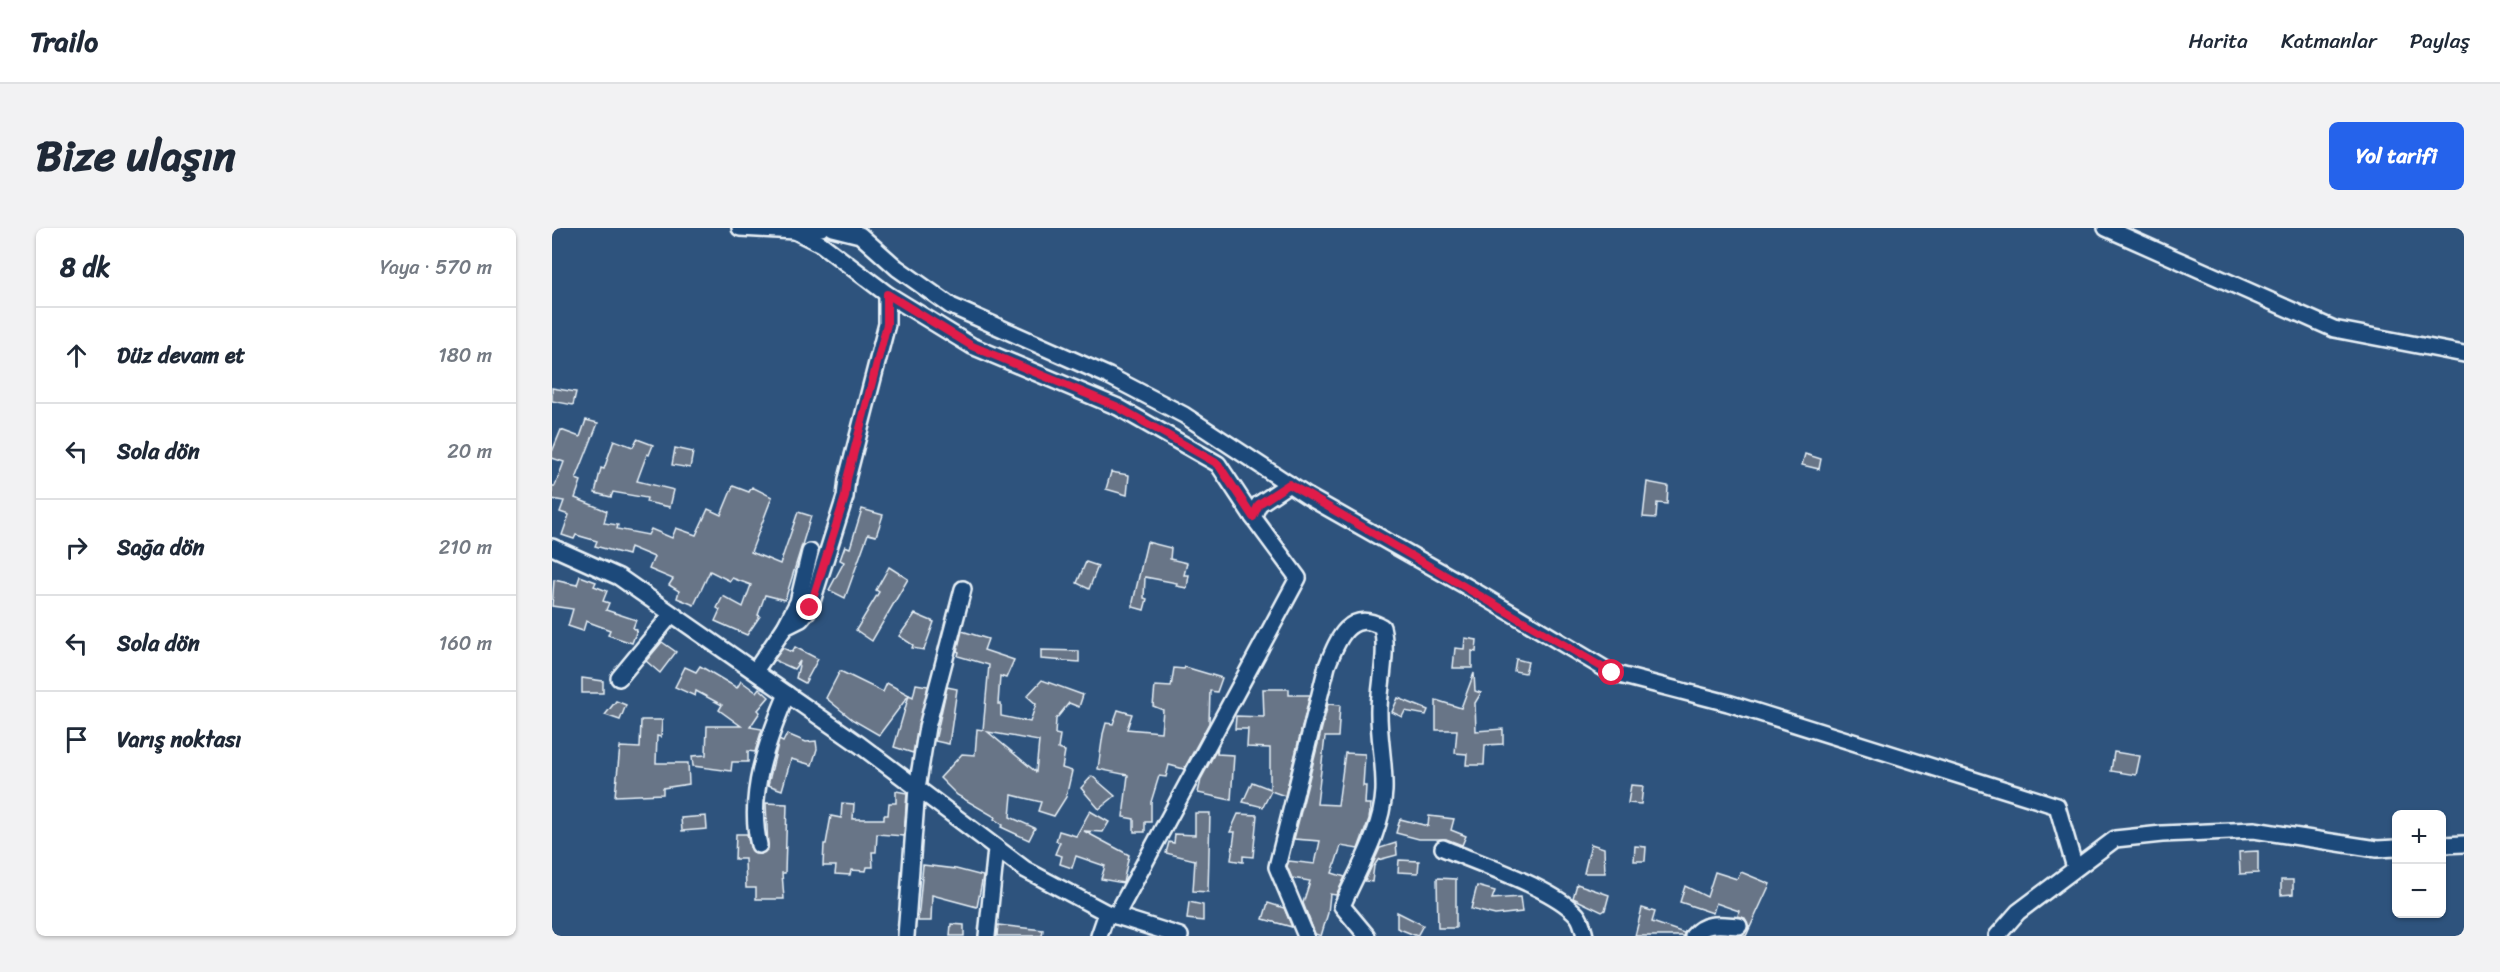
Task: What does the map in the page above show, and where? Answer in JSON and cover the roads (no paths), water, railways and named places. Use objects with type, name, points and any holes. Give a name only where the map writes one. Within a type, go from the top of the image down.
[{"type":"street","points":[[741,228],[795,231],[821,228]]},
{"type":"street","points":[[832,228],[861,235],[897,268],[951,306],[1109,376],[1184,415],[1289,484],[1612,673],[1728,703],[2057,806],[2074,867]]},
{"type":"street","points":[[2106,228],[2334,329],[2464,354]]},
{"type":"street","points":[[795,231],[821,244],[887,294],[972,346],[1118,407],[1218,464],[1298,578],[1099,936]]},
{"type":"street","points":[[785,627],[801,619],[810,608],[840,517],[867,395],[887,324],[887,294]]},
{"type":"street","points":[[1253,517],[1259,504],[1289,484]]},
{"type":"street","points":[[552,547],[619,577],[671,615],[755,670],[1026,870],[1111,914],[1180,936]]},
{"type":"street","points":[[755,670],[785,627],[798,602],[810,552]]},
{"type":"street","points":[[906,936],[917,788],[927,727],[963,589]]},
{"type":"street","points":[[619,678],[671,615]]},
{"type":"street","points":[[1306,936],[1277,867],[1327,666],[1338,638],[1346,628],[1359,622],[1372,621],[1382,627],[1385,640],[1378,720],[1384,789],[1378,824],[1342,906],[1367,936]]},
{"type":"street","points":[[759,845],[754,826],[755,804],[772,729],[787,694]]},
{"type":"street","points":[[1997,936],[2018,912],[2074,867],[2115,839],[2162,834],[2254,830],[2377,849],[2392,848]]},
{"type":"street","points":[[2446,845],[2464,844]]},
{"type":"street","points":[[1443,848],[1550,895],[1575,913],[1581,922],[1585,936]]},
{"type":"street","points":[[987,936],[996,849]]},
{"type":"street","points":[[1693,936],[1698,930],[1711,924],[1739,926]]}]
